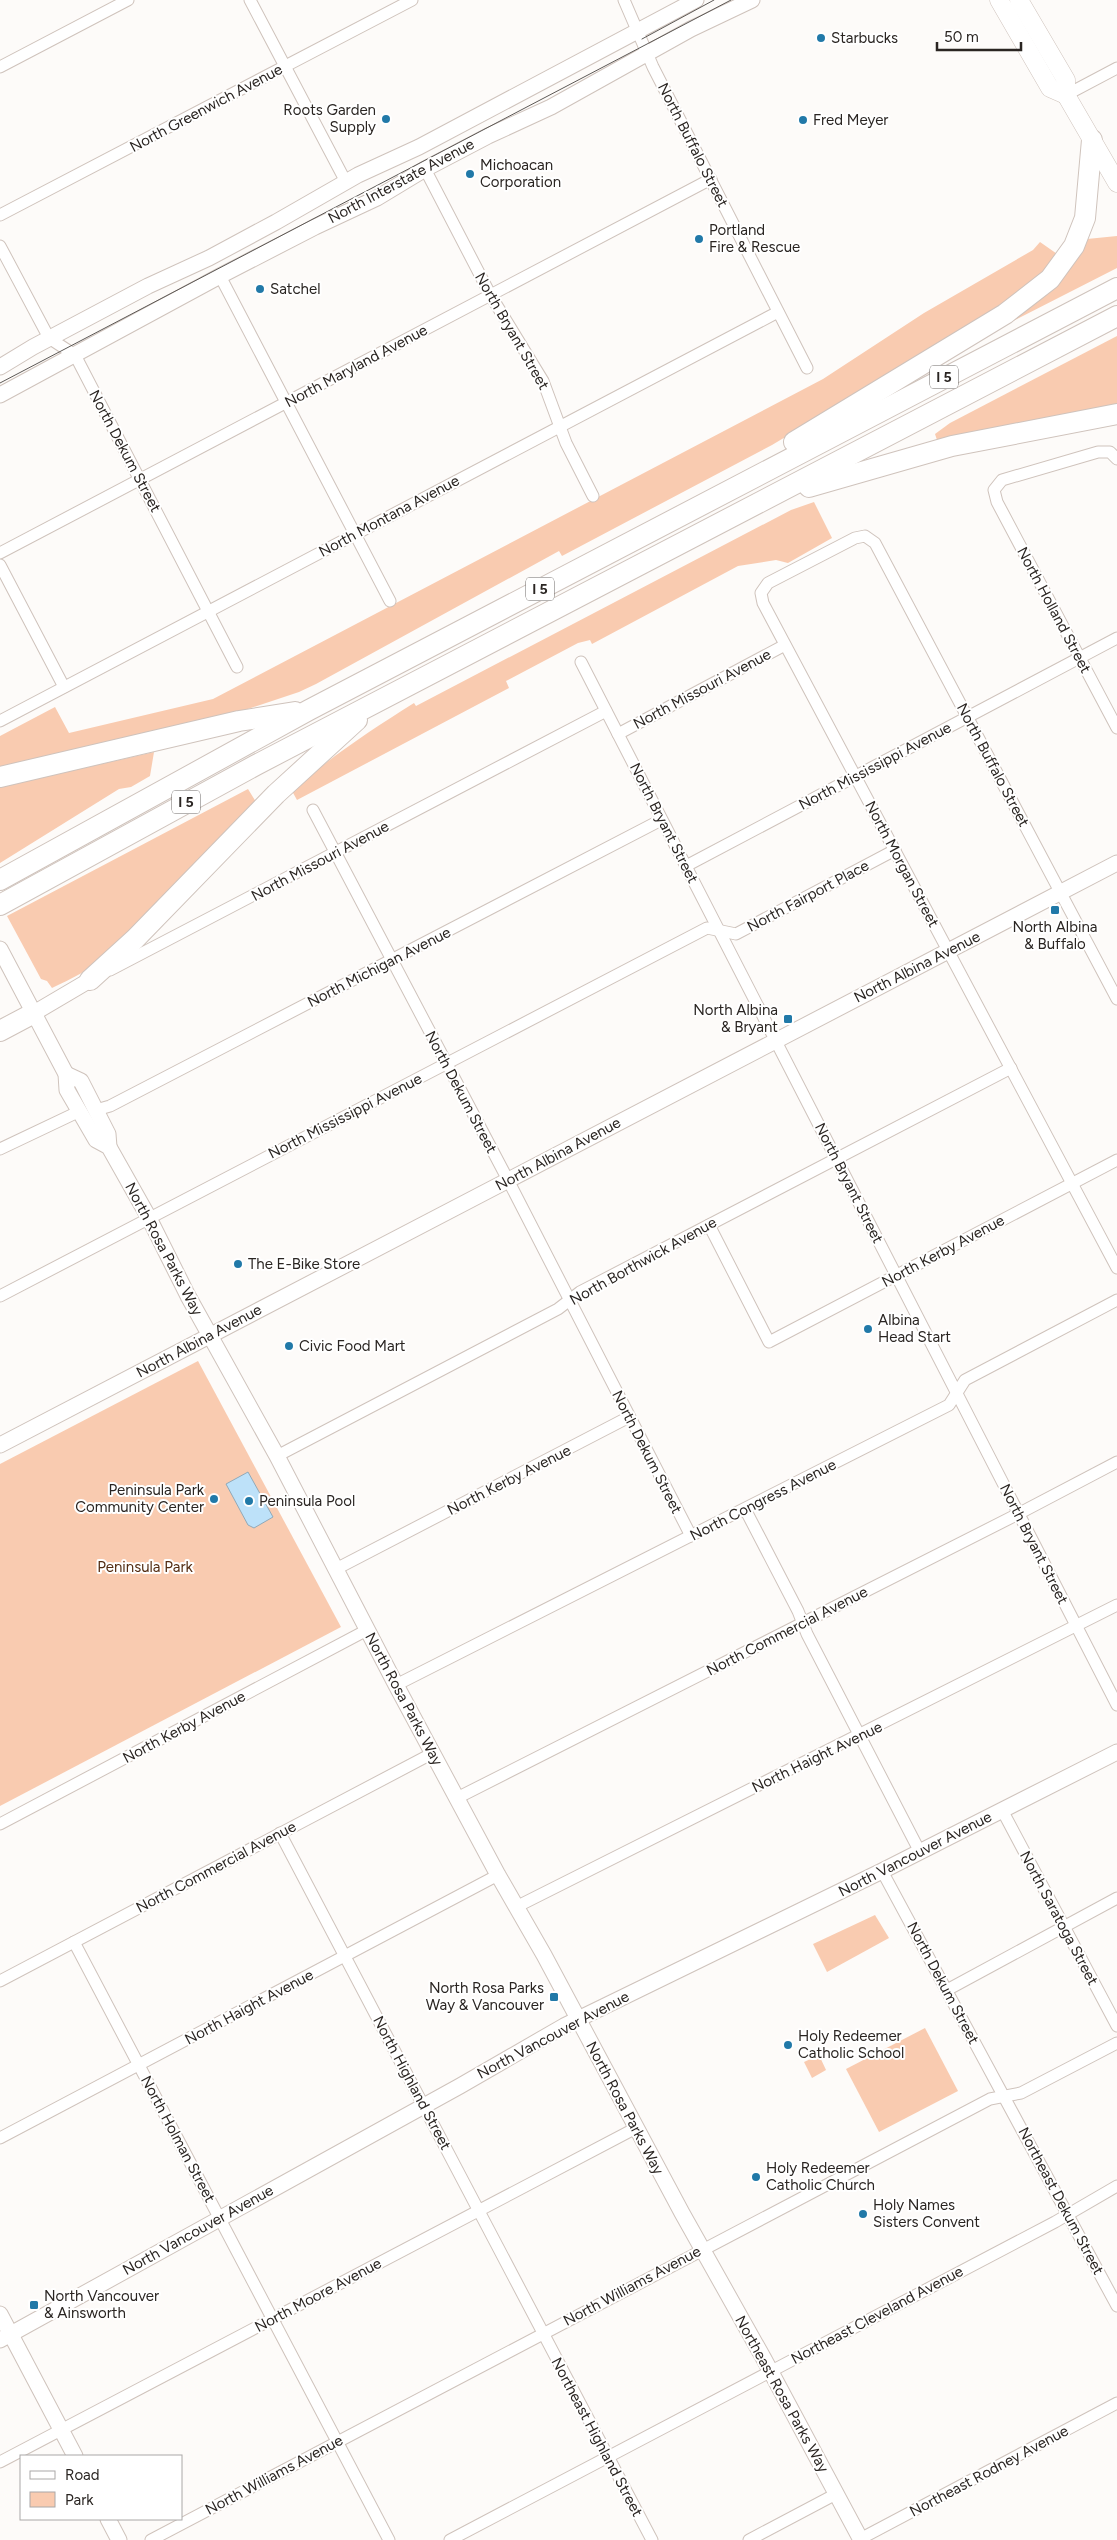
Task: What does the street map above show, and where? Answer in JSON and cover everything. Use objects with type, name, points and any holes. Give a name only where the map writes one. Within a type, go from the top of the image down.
[{"type":"highway","points":[[772,468],[779,451],[1005,314],[1050,278],[1074,246],[1085,218],[1092,140]]},
{"type":"highway","name":"I 5","points":[[0,880],[309,710],[1116,287]]},
{"type":"highway","name":"I 5","points":[[0,905],[256,764],[1117,316]]},
{"type":"highway","points":[[764,500],[952,446],[1117,414]]},
{"type":"highway","points":[[90,980],[135,939],[276,794],[374,703]]},
{"type":"highway","points":[[0,776],[239,720],[309,710]]},
{"type":"highway","points":[[0,1031],[34,1013]]},
{"type":"main road","points":[[999,0],[1050,88],[1066,95]]},
{"type":"main road","points":[[1019,0],[1066,80],[1066,95],[1117,183]]},
{"type":"street","points":[[0,67],[128,0]]},
{"type":"street","points":[[250,0],[346,182]]},
{"type":"street","name":"North Greenwich Avenue","points":[[0,215],[412,0]]},
{"type":"street","name":"North Buffalo Street","points":[[624,0],[648,54],[807,368]]},
{"type":"street","name":"North Interstate Avenue","points":[[0,367],[49,338],[148,286],[218,253],[346,182],[441,136],[696,0]]},
{"type":"street","name":"North Interstate Avenue","points":[[0,395],[220,276],[314,227],[377,198],[425,169],[488,136],[551,107],[699,25],[752,0]]},
{"type":"street","points":[[1066,95],[1117,68]]},
{"type":"street","name":"North Bryant Street","points":[[425,169],[491,296],[543,381],[566,443],[593,496]]},
{"type":"street","name":"North Maryland Avenue","points":[[0,553],[712,180]]},
{"type":"street","name":"North Dekum Street","points":[[0,246],[49,338],[75,355],[238,667]]},
{"type":"street","points":[[220,276],[390,601]]},
{"type":"street","name":"North Montana Avenue","points":[[0,721],[778,312]]},
{"type":"street","name":"North Holland Street","points":[[1114,456],[1098,452],[1002,480],[994,490],[997,502],[1117,728]]},
{"type":"street","name":"North Buffalo Street","points":[[865,536],[875,543],[1117,999]]},
{"type":"street","name":"North Morgan Street","points":[[865,536],[855,538],[768,583],[762,593],[763,603],[1117,1268]]},
{"type":"street","points":[[0,565],[64,687]]},
{"type":"street","name":"North Mississippi Avenue","points":[[686,866],[1117,638]]},
{"type":"street","name":"North Missouri Avenue","points":[[618,734],[786,645]]},
{"type":"street","name":"North Bryant Street","points":[[581,662],[1117,1705]]},
{"type":"street","name":"North Missouri Avenue","points":[[34,1013],[90,980],[606,711]]},
{"type":"street","name":"North Dekum Street","points":[[313,810],[508,1180],[691,1536]]},
{"type":"street","name":"North Michigan Avenue","points":[[96,1110],[110,1106],[661,820]]},
{"type":"street","name":"North Fairport Place","points":[[719,930],[736,934],[895,850]]},
{"type":"street","name":"North Albina Avenue","points":[[0,1445],[1117,863]]},
{"type":"street","name":"North Mississippi Avenue","points":[[0,1296],[707,928],[719,930]]},
{"type":"street","name":"North Rosa Parks Way","points":[[0,949],[66,1074],[67,1090],[96,1140],[109,1147]]},
{"type":"street","name":"North Borthwick Avenue","points":[[278,1456],[558,1309],[580,1292],[1011,1068]]},
{"type":"street","name":"North Rosa Parks Way","points":[[66,1074],[81,1081],[108,1134],[109,1147],[149,1218],[210,1336],[278,1456],[396,1685],[702,2250]]},
{"type":"street","points":[[0,1149],[80,1111]]},
{"type":"street","name":"North Kerby Avenue","points":[[709,1225],[769,1342],[1117,1160]]},
{"type":"street","name":"North Congress Avenue","points":[[396,1685],[949,1406],[965,1380],[1117,1300]]},
{"type":"street","name":"North Kerby Avenue","points":[[336,1569],[629,1417]]},
{"type":"street","name":"North Commercial Avenue","points":[[457,1798],[1117,1462]]},
{"type":"street","points":[[745,1509],[920,1852]]},
{"type":"street","name":"North Haight Avenue","points":[[516,1907],[1117,1605]]},
{"type":"street","name":"North Kerby Avenue","points":[[0,1824],[367,1630]]},
{"type":"street","name":"North Vancouver Avenue","points":[[5,2337],[578,2019],[882,1871],[1117,1752]]},
{"type":"street","name":"North Commercial Avenue","points":[[0,1981],[433,1753]]},
{"type":"street","name":"North Saratoga Street","points":[[1002,1810],[1117,2026]]},
{"type":"street","name":"North Highland Street","points":[[280,1833],[543,2333]]},
{"type":"street","name":"North Dekum Street","points":[[882,1871],[1004,2096]]},
{"type":"street","name":"North Haight Avenue","points":[[0,2138],[498,1875]]},
{"type":"street","points":[[947,1990],[1117,1898]]},
{"type":"street","name":"North Holman Street","points":[[74,1942],[389,2540]]},
{"type":"street","name":"North Williams Avenue","points":[[151,2540],[990,2099],[1021,2093],[1117,2043]]},
{"type":"street","name":"Northeast Dekum Street","points":[[1004,2096],[1117,2306]]},
{"type":"street","name":"North Moore Avenue","points":[[0,2462],[636,2128]]},
{"type":"street","name":"Northeast Cleveland Avenue","points":[[450,2540],[1068,2214],[1117,2186]]},
{"type":"street","name":"Northeast Rosa Parks Way","points":[[702,2250],[771,2371],[861,2539]]},
{"type":"street","points":[[0,2314],[5,2337],[74,2455]]},
{"type":"street","name":"Northeast Highland Street","points":[[543,2333],[652,2540]]},
{"type":"street","name":"Northeast Rodney Avenue","points":[[861,2539],[1117,2403]]},
{"type":"street","points":[[749,2540],[836,2494]]},
{"type":"street","points":[[109,2520],[119,2540]]},
{"type":"green space","points":[[1117,236],[1117,268],[1011,322],[1009,319],[1034,303],[1055,285],[1073,264],[1087,239]]},
{"type":"green space","points":[[1040,242],[1060,256],[1023,292],[837,406],[772,445],[562,556],[559,551],[316,684],[299,692],[230,715],[0,768],[0,736],[55,707],[69,733],[213,699],[823,379],[924,313],[1033,250]]},
{"type":"green space","points":[[1117,336],[1117,407],[937,440],[935,434],[950,423]]},
{"type":"green space","points":[[814,502],[832,538],[788,563],[776,560],[738,566],[592,644],[590,640],[578,643],[506,681],[509,688],[297,800],[292,791],[306,779],[351,744],[414,703],[416,706],[791,510]]},
{"type":"green space","points":[[154,752],[150,776],[131,787],[119,789],[0,863],[0,787]]},
{"type":"green space","points":[[248,789],[256,802],[134,930],[112,950],[76,976],[52,988],[47,981],[41,979],[7,916]]},
{"type":"green space","name":"Peninsula Park","points":[[198,1361],[341,1627],[0,1806],[0,1464]]},
{"type":"green space","points":[[875,1915],[889,1938],[827,1972],[813,1944]]},
{"type":"green space","points":[[925,2028],[958,2091],[879,2132],[846,2069]]},
{"type":"green space","points":[[819,2055],[826,2070],[812,2078],[804,2062]]},
{"type":"water","name":"Peninsula Pool","points":[[248,1472],[273,1517],[254,1528],[248,1525],[226,1484]]},
{"type":"tram line","points":[[642,39],[714,0]]},
{"type":"tram line","points":[[0,383],[731,0]]},
{"type":"place","name":"Starbucks","points":[[821,38]]},
{"type":"place","name":"Roots Garden Supply","points":[[386,119]]},
{"type":"place","name":"Fred Meyer","points":[[803,120]]},
{"type":"place","name":"Michoacan Corporation","points":[[470,174]]},
{"type":"place","name":"Portland Fire & Rescue","points":[[699,239]]},
{"type":"place","name":"Satchel","points":[[260,289]]},
{"type":"place","name":"North Albina & Buffalo","points":[[1055,910]]},
{"type":"place","name":"North Albina & Bryant","points":[[788,1019]]},
{"type":"place","name":"The E-Bike Store","points":[[238,1264]]},
{"type":"place","name":"Albina Head Start","points":[[868,1329]]},
{"type":"place","name":"Civic Food Mart","points":[[289,1346]]},
{"type":"place","name":"Peninsula Park Community Center","points":[[214,1499]]},
{"type":"place","name":"Peninsula Pool","points":[[249,1501]]},
{"type":"place","name":"North Rosa Parks Way & Vancouver","points":[[554,1997]]},
{"type":"place","name":"Holy Redeemer Catholic School","points":[[788,2045]]},
{"type":"place","name":"Holy Redeemer Catholic Church","points":[[756,2177]]},
{"type":"place","name":"Holy Names Sisters Convent","points":[[863,2214]]},
{"type":"place","name":"North Vancouver & Ainsworth","points":[[34,2305]]}]
